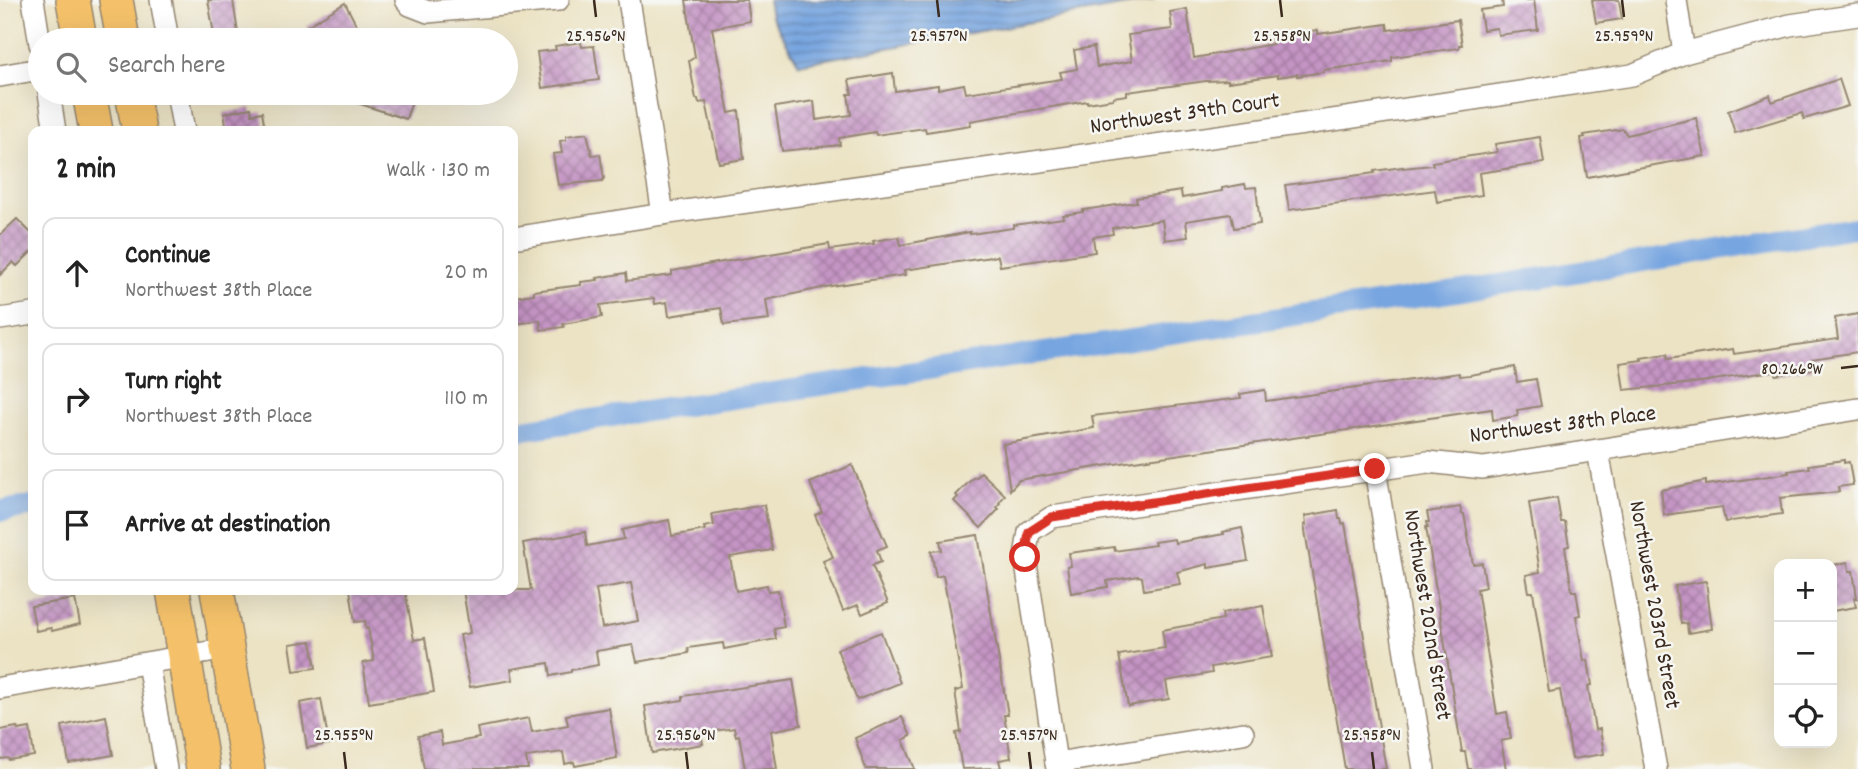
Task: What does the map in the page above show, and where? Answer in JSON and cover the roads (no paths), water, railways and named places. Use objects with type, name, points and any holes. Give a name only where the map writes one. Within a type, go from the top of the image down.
[{"type":"main road","points":[[73,0],[78,28]]},
{"type":"main road","points":[[117,0],[121,28]]},
{"type":"main road","points":[[91,105],[95,126]]},
{"type":"main road","points":[[134,105],[138,126]]},
{"type":"main road","points":[[174,595],[203,769]]},
{"type":"main road","points":[[218,595],[248,769]]},
{"type":"street","points":[[33,0],[37,28]]},
{"type":"street","points":[[162,0],[166,28]]},
{"type":"street","points":[[408,2],[428,12],[558,0]]},
{"type":"street","points":[[629,0],[663,214]]},
{"type":"street","points":[[1676,0],[1684,53]]},
{"type":"street","name":"Northwest 39th Court","points":[[518,237],[663,214],[1340,120],[1632,75],[1684,53],[1790,25],[1858,15]]},
{"type":"street","points":[[0,76],[28,71]]},
{"type":"street","points":[[50,105],[54,126]]},
{"type":"street","points":[[179,105],[183,126]]},
{"type":"street","points":[[0,319],[28,315]]},
{"type":"street","name":"Northwest 38th Place","points":[[1056,766],[1025,557],[1029,532],[1052,517],[1428,461],[1483,468],[1858,410]]},
{"type":"street","name":"Northwest 203rd Street","points":[[1598,451],[1656,769]]},
{"type":"street","name":"Northwest 202nd Street","points":[[1375,469],[1424,769]]},
{"type":"street","points":[[0,688],[227,649]]},
{"type":"street","points":[[148,663],[166,769]]},
{"type":"street","points":[[1056,766],[1244,733]]},
{"type":"water","points":[[768,0],[1154,0],[799,64],[771,16]]},
{"type":"waterway","points":[[518,430],[1446,293],[1858,227]]},
{"type":"waterway","points":[[0,511],[28,507]]}]
